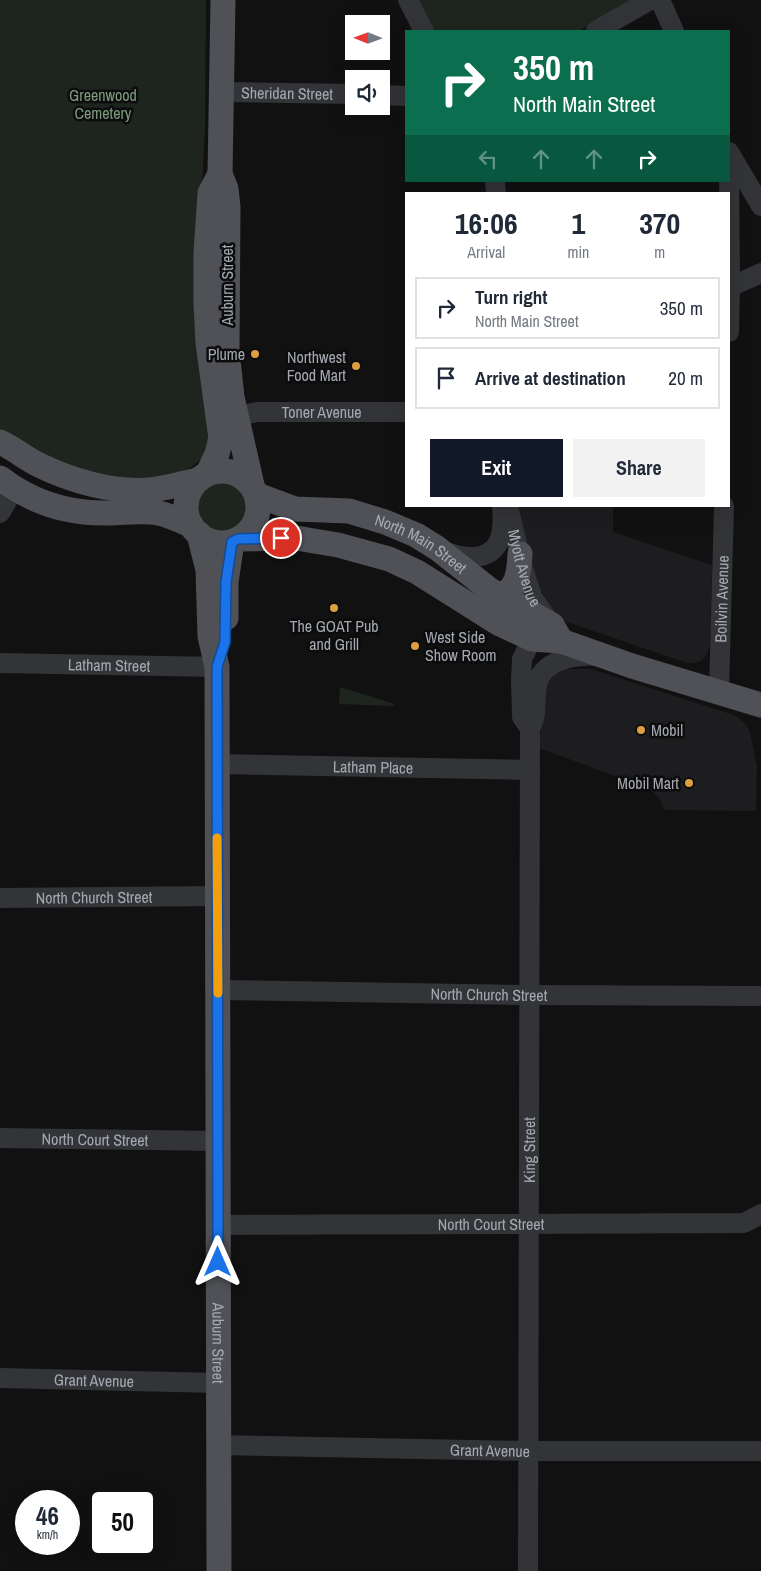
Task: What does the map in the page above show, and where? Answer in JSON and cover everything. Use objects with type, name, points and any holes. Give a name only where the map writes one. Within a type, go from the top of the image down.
[{"type":"main road","name":"Auburn Street","points":[[223,0],[220,174],[226,189],[228,207],[228,372],[254,490]]},
{"type":"main road","name":"Auburn Street","points":[[203,476],[217,454],[221,438],[219,409],[208,343],[206,303],[206,253],[210,193],[220,174]]},
{"type":"main road","points":[[0,442],[36,463],[64,476],[90,484],[117,488],[148,490],[220,470],[232,471],[243,476],[254,490],[259,507],[257,519],[251,529],[235,541],[220,543],[209,541],[195,530],[157,513],[77,511],[45,503],[7,484]]},
{"type":"main road","points":[[195,530],[186,513],[186,501],[190,489],[203,476]]},
{"type":"main road","name":"North Main Street","points":[[254,490],[295,509],[349,512],[385,522],[416,535],[437,548],[490,590],[502,596],[548,635]]},
{"type":"main road","name":"Auburn Street","points":[[195,530],[208,570],[210,636],[217,667],[219,1571]]},
{"type":"main road","name":"North Main Street","points":[[235,541],[296,538],[338,545],[388,559],[417,572],[498,623],[548,635],[632,666],[761,705]]},
{"type":"main road","name":"Auburn Street","points":[[217,667],[225,642],[226,582],[235,541]]},
{"type":"main road","points":[[417,572],[434,576],[472,595],[488,598],[502,596],[510,590],[515,581],[519,571],[520,554]]},
{"type":"street","points":[[408,0],[423,30]]},
{"type":"street","points":[[598,30],[650,0]]},
{"type":"street","points":[[660,0],[674,30]]},
{"type":"street","name":"Sheridan Street","points":[[221,92],[345,94]]},
{"type":"street","points":[[390,95],[405,96]]},
{"type":"street","points":[[730,154],[761,206]]},
{"type":"street","points":[[730,287],[761,273]]},
{"type":"street","name":"Toner Avenue","points":[[237,416],[257,412],[405,412]]},
{"type":"street","points":[[0,513],[7,484]]},
{"type":"street","points":[[437,548],[458,557],[466,558],[487,554],[499,540],[503,522],[502,507]]},
{"type":"street","name":"Myott Avenue","points":[[508,507],[532,597],[541,612],[548,635]]},
{"type":"street","name":"Boilvin Avenue","points":[[719,691],[724,507]]},
{"type":"street","name":"King Street","points":[[530,728],[522,716],[522,659],[548,635]]},
{"type":"street","name":"King Street","points":[[528,1571],[530,728],[535,720],[536,687],[538,679],[543,672],[559,661],[603,656]]},
{"type":"street","name":"Latham Street","points":[[0,664],[217,667]]},
{"type":"street","name":"Latham Place","points":[[217,764],[530,770]]},
{"type":"street","name":"North Church Street","points":[[0,898],[217,896]]},
{"type":"street","name":"North Church Street","points":[[218,990],[529,996],[761,996]]},
{"type":"street","name":"North Court Street","points":[[0,1138],[219,1141]]},
{"type":"street","name":"North Court Street","points":[[219,1225],[744,1223],[761,1214]]},
{"type":"street","name":"Grant Avenue","points":[[0,1378],[218,1383]]},
{"type":"street","name":"Grant Avenue","points":[[219,1445],[528,1451],[761,1450]]},
{"type":"shaded area","points":[[513,507],[613,507],[613,532],[712,565],[710,646],[706,656],[701,661],[687,663],[561,620],[540,601]]},
{"type":"shaded area","points":[[567,669],[591,669],[734,715],[745,723],[750,732],[757,767],[756,811],[665,810],[659,798],[650,789],[539,748],[544,698],[549,680],[556,673]]},
{"type":"green space","name":"Greenwood Cemetery","points":[[0,0],[206,0],[205,130],[198,254],[211,431],[206,454],[190,468],[170,476],[132,480],[77,471],[0,433]]},
{"type":"green space","points":[[419,0],[640,0],[580,30],[434,30]]},
{"type":"green space","points":[[218,480],[228,480],[238,484],[246,492],[250,507],[246,522],[238,530],[228,534],[218,534],[208,530],[200,522],[196,512],[196,502],[200,492],[208,484]]},
{"type":"green space","points":[[340,687],[395,704],[392,706],[339,704]]},
{"type":"slow traffic","points":[[217,838],[218,993]]},
{"type":"place","name":"Plume","points":[[255,354]]},
{"type":"place","name":"Northwest Food Mart","points":[[356,366]]},
{"type":"place","name":"The GOAT Pub and Grill","points":[[334,608]]},
{"type":"place","name":"West Side Show Room","points":[[415,646]]},
{"type":"place","name":"Mobil","points":[[641,730]]},
{"type":"place","name":"Mobil Mart","points":[[689,783]]},
{"type":"route","points":[[218,1262],[217,667],[225,642],[226,582],[232,542],[238,539],[281,538]]}]
